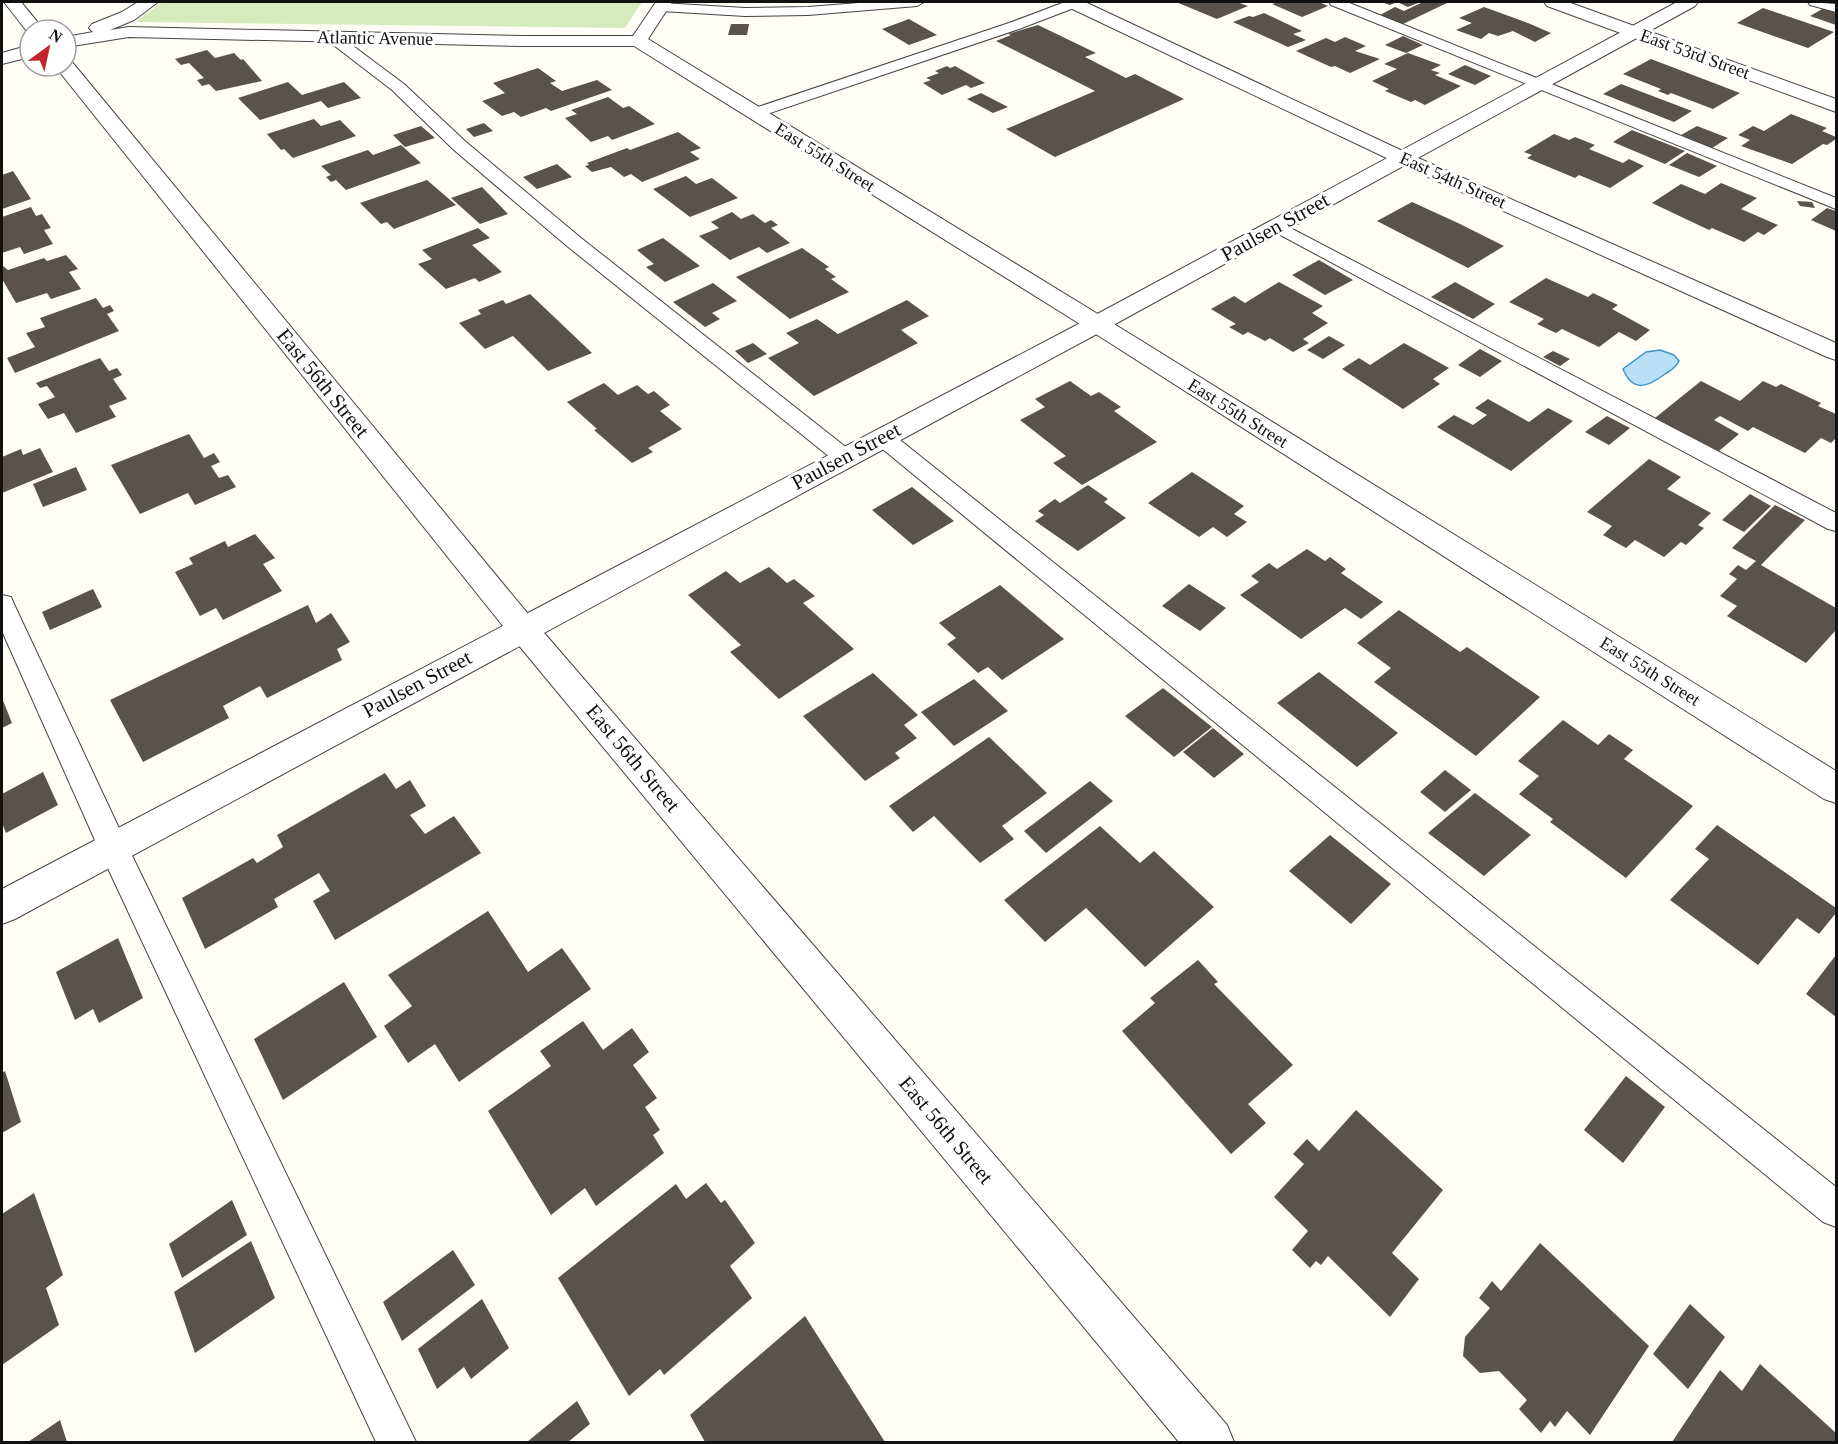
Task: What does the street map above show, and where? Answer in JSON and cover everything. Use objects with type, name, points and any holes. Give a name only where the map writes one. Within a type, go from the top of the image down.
[{"type":"street","points":[[12,2],[25,18]]},
{"type":"street","name":"Atlantic Avenue","points":[[78,36],[128,16],[149,2]]},
{"type":"street","name":"East 54th Street","points":[[1073,2],[1402,158],[1836,352]]},
{"type":"street","name":"East 53rd Street","points":[[1553,2],[1836,106]]},
{"type":"street","name":"Paulsen Street","points":[[2,907],[522,628],[1097,324],[1689,2]]},
{"type":"street","points":[[638,41],[662,4]]},
{"type":"street","name":"Atlantic Avenue","points":[[78,39],[129,32],[523,41],[638,41]]},
{"type":"street","name":"East 55th Street","points":[[638,41],[1097,324],[1836,789]]},
{"type":"street","points":[[2,59],[18,54]]},
{"type":"street","name":"East 56th Street","points":[[75,78],[522,628],[1210,1443]]},
{"type":"lane","points":[[662,4],[745,12],[808,11],[917,2]]},
{"type":"lane","points":[[755,113],[1004,29],[1073,2]]},
{"type":"lane","points":[[1336,2],[1836,204]]},
{"type":"lane","points":[[1815,2],[1836,9]]},
{"type":"lane","points":[[332,37],[398,87],[460,146],[574,242],[844,457]]},
{"type":"lane","points":[[1277,226],[1836,523]]},
{"type":"lane","points":[[882,437],[1836,1209]]},
{"type":"lane","points":[[2,604],[113,847],[396,1443]]},
{"type":"green space","points":[[162,2],[642,2],[625,28],[136,22]]},
{"type":"water","points":[[1660,350],[1674,355],[1679,361],[1673,369],[1647,384],[1636,385],[1631,382],[1623,369],[1646,352]]},
{"type":"building","points":[[1176,2],[1237,2],[1248,6],[1217,19]]},
{"type":"building","points":[[1319,2],[1328,6],[1302,17],[1272,4]]},
{"type":"building","points":[[1381,2],[1397,2],[1390,5]]},
{"type":"building","points":[[1397,2],[1420,2],[1408,7]]},
{"type":"building","points":[[1423,2],[1449,2],[1403,24],[1380,15],[1395,7],[1404,11]]},
{"type":"building","points":[[1484,7],[1551,33],[1535,42],[1513,31],[1498,36],[1489,33],[1481,39],[1456,30],[1472,23],[1459,18]]},
{"type":"building","points":[[1763,8],[1834,32],[1808,48],[1737,23]]},
{"type":"building","points":[[1824,8],[1836,13],[1836,25],[1810,16]]},
{"type":"building","points":[[1264,13],[1302,31],[1293,34],[1306,40],[1288,47],[1233,22]]},
{"type":"building","points":[[909,19],[937,35],[909,45],[882,29]]},
{"type":"building","points":[[731,24],[749,24],[747,35],[728,35]]},
{"type":"building","points":[[1038,25],[1096,53],[1085,57],[1126,78],[1135,74],[1184,99],[1055,157],[1006,129],[1095,91],[996,41],[1011,35],[1008,34]]},
{"type":"building","points":[[1403,36],[1423,45],[1406,53],[1385,45]]},
{"type":"building","points":[[1345,37],[1366,46],[1355,51],[1380,59],[1350,73],[1296,51],[1326,38],[1335,42]]},
{"type":"building","points":[[207,50],[215,58],[234,53],[241,60],[243,59],[262,81],[216,91],[209,84],[202,86],[197,80],[204,78],[189,63],[181,65],[175,59]]},
{"type":"building","points":[[1408,53],[1441,65],[1431,70],[1440,73],[1435,75],[1461,86],[1425,105],[1385,91],[1389,89],[1372,81],[1397,69],[1384,64]]},
{"type":"building","points":[[1651,59],[1740,93],[1713,109],[1671,93],[1668,95],[1658,91],[1661,89],[1623,74]]},
{"type":"building","points":[[1465,65],[1491,76],[1475,85],[1448,74]]},
{"type":"building","points":[[947,66],[950,68],[955,66],[985,83],[971,88],[966,85],[942,95],[923,83],[931,80],[926,78],[939,73],[935,71]]},
{"type":"building","points":[[538,68],[556,81],[550,83],[562,91],[597,80],[612,90],[551,111],[546,108],[521,117],[514,112],[502,116],[482,101],[505,93],[493,83]]},
{"type":"building","points":[[288,82],[302,95],[344,82],[361,98],[328,108],[321,101],[260,120],[238,98]]},
{"type":"building","points":[[1621,84],[1692,111],[1674,122],[1603,94]]},
{"type":"building","points":[[981,93],[1008,107],[993,113],[967,99]]},
{"type":"building","points":[[608,97],[623,108],[629,106],[655,124],[612,140],[608,136],[591,142],[565,118],[577,114],[571,110]]},
{"type":"building","points":[[1791,114],[1827,128],[1822,131],[1836,139],[1827,145],[1823,144],[1792,164],[1741,146],[1750,140],[1738,135],[1753,126],[1764,131]]},
{"type":"building","points":[[314,119],[321,126],[340,120],[356,136],[293,158],[284,149],[281,150],[267,134]]},
{"type":"building","points":[[484,123],[493,131],[474,137],[466,129]]},
{"type":"building","points":[[421,126],[435,138],[405,147],[393,135]]},
{"type":"building","points":[[1697,126],[1728,138],[1712,148],[1681,135]]},
{"type":"building","points":[[1632,130],[1685,151],[1665,164],[1613,142]]},
{"type":"building","points":[[678,132],[701,148],[690,152],[700,159],[642,182],[631,174],[624,177],[611,167],[592,172],[585,166],[589,165],[587,163],[627,148],[630,150]]},
{"type":"building","points":[[1554,134],[1569,140],[1575,137],[1595,145],[1589,149],[1623,163],[1629,159],[1644,166],[1610,188],[1579,175],[1575,178],[1527,158],[1532,155],[1524,152]]},
{"type":"building","points":[[401,145],[421,163],[346,190],[336,180],[331,182],[326,177],[331,175],[321,166],[368,150],[373,155]]},
{"type":"building","points":[[1687,153],[1717,166],[1699,177],[1669,165]]},
{"type":"building","points":[[557,164],[572,177],[537,189],[523,177]]},
{"type":"building","points":[[13,171],[31,199],[2,209],[2,175]]},
{"type":"building","points":[[686,176],[696,184],[712,178],[738,198],[690,217],[653,189]]},
{"type":"building","points":[[427,180],[456,205],[394,229],[387,222],[381,224],[360,203]]},
{"type":"building","points":[[1721,183],[1757,198],[1741,209],[1778,225],[1764,235],[1758,232],[1744,242],[1712,228],[1709,230],[1652,203],[1681,184],[1705,194]]},
{"type":"building","points":[[482,187],[508,214],[480,224],[451,198]]},
{"type":"building","points":[[1797,201],[1812,202],[1815,208],[1800,206]]},
{"type":"building","points":[[1412,202],[1504,246],[1468,268],[1377,221]]},
{"type":"building","points":[[31,207],[36,216],[42,214],[51,228],[44,230],[53,244],[24,254],[20,247],[2,253],[2,217]]},
{"type":"building","points":[[1827,208],[1836,211],[1836,231],[1811,220]]},
{"type":"building","points":[[732,212],[741,219],[753,214],[765,223],[771,220],[778,225],[771,228],[790,243],[767,253],[759,247],[730,260],[699,236],[719,228],[711,222]]},
{"type":"building","points":[[478,228],[490,238],[472,245],[502,272],[479,282],[475,278],[446,289],[418,264],[432,259],[422,250]]},
{"type":"building","points":[[663,238],[700,266],[665,282],[646,267],[654,264],[637,250]]},
{"type":"building","points":[[802,248],[829,267],[825,269],[836,277],[831,279],[849,292],[790,319],[736,277]]},
{"type":"building","points":[[66,255],[78,269],[69,272],[81,289],[51,299],[47,293],[16,303],[2,279],[2,265],[8,270],[44,258],[47,261]]},
{"type":"building","points":[[1319,260],[1353,280],[1325,295],[1292,275]]},
{"type":"building","points":[[1546,278],[1588,297],[1593,293],[1618,305],[1612,309],[1650,330],[1636,341],[1619,332],[1599,347],[1562,329],[1556,333],[1537,324],[1544,319],[1509,302]]},
{"type":"building","points":[[1279,282],[1323,306],[1312,313],[1328,323],[1303,339],[1309,343],[1293,352],[1270,338],[1265,341],[1248,332],[1243,335],[1229,327],[1236,324],[1211,309],[1234,296],[1245,303]]},
{"type":"building","points":[[1455,282],[1495,304],[1473,319],[1431,297]]},
{"type":"building","points":[[713,283],[737,301],[712,313],[720,319],[705,327],[673,302]]},
{"type":"building","points":[[530,294],[592,353],[548,371],[513,336],[485,349],[459,323],[481,314],[478,310],[503,300],[506,304]]},
{"type":"building","points":[[96,298],[103,308],[110,305],[114,311],[107,314],[119,331],[15,373],[7,358],[35,347],[26,333],[45,327],[40,318]]},
{"type":"building","points":[[907,300],[929,316],[901,330],[918,343],[814,396],[768,358],[799,343],[786,333],[817,319],[838,334]]},
{"type":"building","points":[[1329,336],[1345,345],[1323,359],[1307,350]]},
{"type":"building","points":[[753,343],[767,354],[748,363],[735,351]]},
{"type":"building","points":[[1404,343],[1449,368],[1433,379],[1440,384],[1403,409],[1342,369],[1359,358],[1370,365]]},
{"type":"building","points":[[1480,349],[1502,361],[1480,377],[1458,365]]},
{"type":"building","points":[[1553,351],[1570,359],[1560,366],[1543,357]]},
{"type":"building","points":[[100,358],[109,371],[117,368],[122,375],[113,379],[127,399],[109,406],[116,417],[76,433],[64,413],[48,419],[38,404],[55,397],[47,386],[40,388],[36,383]]},
{"type":"building","points":[[1070,381],[1091,396],[1099,392],[1121,407],[1114,411],[1157,442],[1082,485],[1053,463],[1066,456],[1020,420],[1045,407],[1035,399]]},
{"type":"building","points":[[1701,381],[1740,401],[1763,381],[1776,387],[1781,384],[1821,403],[1818,406],[1836,414],[1836,438],[1831,443],[1821,438],[1805,453],[1753,427],[1748,431],[1720,416],[1714,420],[1739,434],[1719,451],[1655,418]]},
{"type":"building","points":[[604,383],[618,395],[637,385],[648,394],[654,391],[670,405],[660,411],[682,429],[648,448],[653,452],[632,463],[594,430],[597,429],[567,402]]},
{"type":"building","points":[[1488,399],[1529,422],[1548,408],[1573,421],[1511,471],[1437,427],[1454,415],[1473,425],[1487,415],[1475,408]]},
{"type":"building","points":[[1607,416],[1630,428],[1609,445],[1585,432]]},
{"type":"building","points":[[189,434],[204,458],[214,453],[220,462],[211,466],[219,478],[228,475],[236,487],[195,505],[188,493],[140,514],[111,465]]},
{"type":"building","points":[[40,448],[53,472],[2,493],[2,457],[21,449],[23,455]]},
{"type":"building","points":[[1649,459],[1681,477],[1667,489],[1711,513],[1698,525],[1704,528],[1686,545],[1681,542],[1664,557],[1635,540],[1626,548],[1603,535],[1612,526],[1587,512]]},
{"type":"building","points":[[76,467],[87,490],[43,507],[33,484]]},
{"type":"building","points":[[1192,472],[1244,506],[1234,514],[1247,522],[1227,537],[1213,527],[1199,537],[1148,503]]},
{"type":"building","points":[[1088,485],[1108,499],[1104,502],[1126,518],[1078,551],[1035,521],[1044,515],[1038,511],[1055,499],[1060,503]]},
{"type":"building","points":[[912,487],[954,521],[913,545],[872,510]]},
{"type":"building","points":[[1750,494],[1771,506],[1744,532],[1722,520]]},
{"type":"building","points":[[1775,505],[1805,520],[1761,565],[1836,608],[1836,630],[1806,663],[1727,616],[1737,606],[1720,596],[1737,579],[1729,574],[1738,565],[1746,570],[1756,561],[1732,548]]},
{"type":"building","points":[[255,534],[275,558],[263,564],[282,591],[223,620],[216,608],[200,616],[175,572],[193,564],[189,558],[225,541],[228,547]]},
{"type":"building","points":[[1307,549],[1325,561],[1330,557],[1346,569],[1341,573],[1383,602],[1361,619],[1345,608],[1301,639],[1240,595],[1259,582],[1251,576],[1269,563],[1277,569]]},
{"type":"building","points":[[769,567],[787,583],[794,579],[815,596],[803,603],[854,649],[779,699],[730,652],[741,645],[688,595],[726,571],[740,583]]},
{"type":"building","points":[[1189,584],[1226,608],[1200,631],[1162,606]]},
{"type":"building","points":[[1000,585],[1064,639],[1002,680],[988,667],[978,673],[947,644],[956,638],[939,623]]},
{"type":"building","points":[[93,589],[102,607],[50,630],[42,612]]},
{"type":"building","points":[[308,605],[316,623],[331,613],[350,642],[337,649],[342,660],[267,698],[260,686],[223,706],[229,718],[143,762],[110,700]]},
{"type":"building","points":[[1399,610],[1460,652],[1467,647],[1540,697],[1476,756],[1374,682],[1391,668],[1357,643]]},
{"type":"building","points":[[1319,672],[1398,733],[1357,767],[1277,703]]},
{"type":"building","points":[[873,673],[918,715],[904,725],[917,738],[895,753],[900,758],[865,781],[803,716]]},
{"type":"building","points":[[974,679],[1008,711],[954,746],[921,712]]},
{"type":"building","points":[[1163,688],[1212,727],[1174,757],[1125,716]]},
{"type":"building","points":[[2,698],[12,723],[2,728]]},
{"type":"building","points":[[1563,720],[1598,745],[1609,734],[1633,750],[1624,759],[1693,806],[1626,878],[1550,822],[1553,819],[1519,794],[1539,776],[1518,761]]},
{"type":"building","points":[[1213,728],[1244,754],[1214,778],[1183,752]]},
{"type":"building","points":[[989,737],[1047,793],[1002,826],[1014,839],[980,863],[934,816],[913,832],[889,806]]},
{"type":"building","points":[[1445,770],[1471,790],[1445,812],[1420,792]]},
{"type":"building","points":[[43,772],[58,805],[6,833],[2,823],[2,794]]},
{"type":"building","points":[[385,773],[396,789],[410,780],[426,806],[410,815],[425,834],[454,816],[481,853],[335,940],[313,901],[330,891],[319,873],[274,899],[278,907],[205,949],[182,898],[253,858],[257,863],[283,847],[277,835]]},
{"type":"building","points":[[1090,781],[1113,801],[1046,853],[1024,831]]},
{"type":"building","points":[[1475,793],[1531,835],[1484,876],[1428,833]]},
{"type":"building","points":[[1717,825],[1836,908],[1836,913],[1819,934],[1797,918],[1758,965],[1670,900],[1709,859],[1695,849]]},
{"type":"building","points":[[1100,826],[1140,863],[1154,851],[1214,907],[1145,967],[1086,908],[1045,942],[1004,900]]},
{"type":"building","points":[[1330,835],[1391,884],[1351,924],[1289,871]]},
{"type":"building","points":[[488,911],[528,972],[562,948],[591,989],[459,1082],[435,1044],[408,1063],[384,1026],[412,1006],[388,975]]},
{"type":"building","points":[[118,938],[143,998],[99,1023],[93,1009],[75,1020],[56,972]]},
{"type":"building","points":[[1836,955],[1836,1017],[1806,994]]},
{"type":"building","points":[[1198,960],[1218,982],[1214,984],[1293,1065],[1248,1104],[1266,1123],[1231,1154],[1122,1031],[1155,1003],[1150,998]]},
{"type":"building","points":[[344,982],[377,1037],[283,1100],[254,1039]]},
{"type":"building","points":[[583,1021],[603,1050],[632,1028],[649,1052],[633,1065],[657,1098],[645,1107],[660,1130],[653,1135],[664,1153],[596,1206],[585,1188],[551,1215],[488,1111],[551,1066],[540,1051]]},
{"type":"building","points":[[5,1071],[21,1122],[2,1133],[2,1073]]},
{"type":"building","points":[[1626,1076],[1665,1107],[1623,1163],[1584,1130]]},
{"type":"building","points":[[1356,1110],[1443,1190],[1392,1253],[1419,1279],[1390,1317],[1328,1256],[1321,1265],[1316,1261],[1310,1268],[1292,1250],[1308,1231],[1274,1197],[1304,1164],[1293,1154],[1307,1139],[1319,1151]]},
{"type":"building","points":[[706,1183],[721,1203],[725,1200],[755,1243],[730,1266],[752,1298],[664,1375],[660,1369],[629,1396],[558,1278],[676,1184],[686,1199]]},
{"type":"building","points":[[34,1193],[63,1275],[46,1288],[59,1325],[2,1365],[2,1214]]},
{"type":"building","points":[[232,1200],[247,1235],[182,1278],[169,1244]]},
{"type":"building","points":[[251,1241],[275,1298],[195,1353],[174,1292]]},
{"type":"building","points":[[1540,1243],[1649,1346],[1590,1435],[1567,1411],[1555,1427],[1550,1421],[1541,1433],[1519,1409],[1527,1400],[1499,1371],[1480,1373],[1463,1356],[1465,1337],[1490,1308],[1479,1298],[1492,1281],[1501,1291]]},
{"type":"building","points":[[453,1250],[475,1285],[402,1341],[383,1302]]},
{"type":"building","points":[[482,1299],[509,1348],[471,1379],[464,1367],[437,1389],[418,1349]]},
{"type":"building","points":[[1690,1304],[1725,1337],[1688,1389],[1653,1354]]},
{"type":"building","points":[[805,1316],[885,1442],[705,1442],[690,1415]]},
{"type":"building","points":[[1760,1364],[1836,1433],[1836,1442],[1672,1442],[1720,1370],[1742,1391]]},
{"type":"building","points":[[577,1401],[590,1424],[568,1442],[527,1442]]},
{"type":"building","points":[[60,1420],[67,1442],[28,1442]]}]
